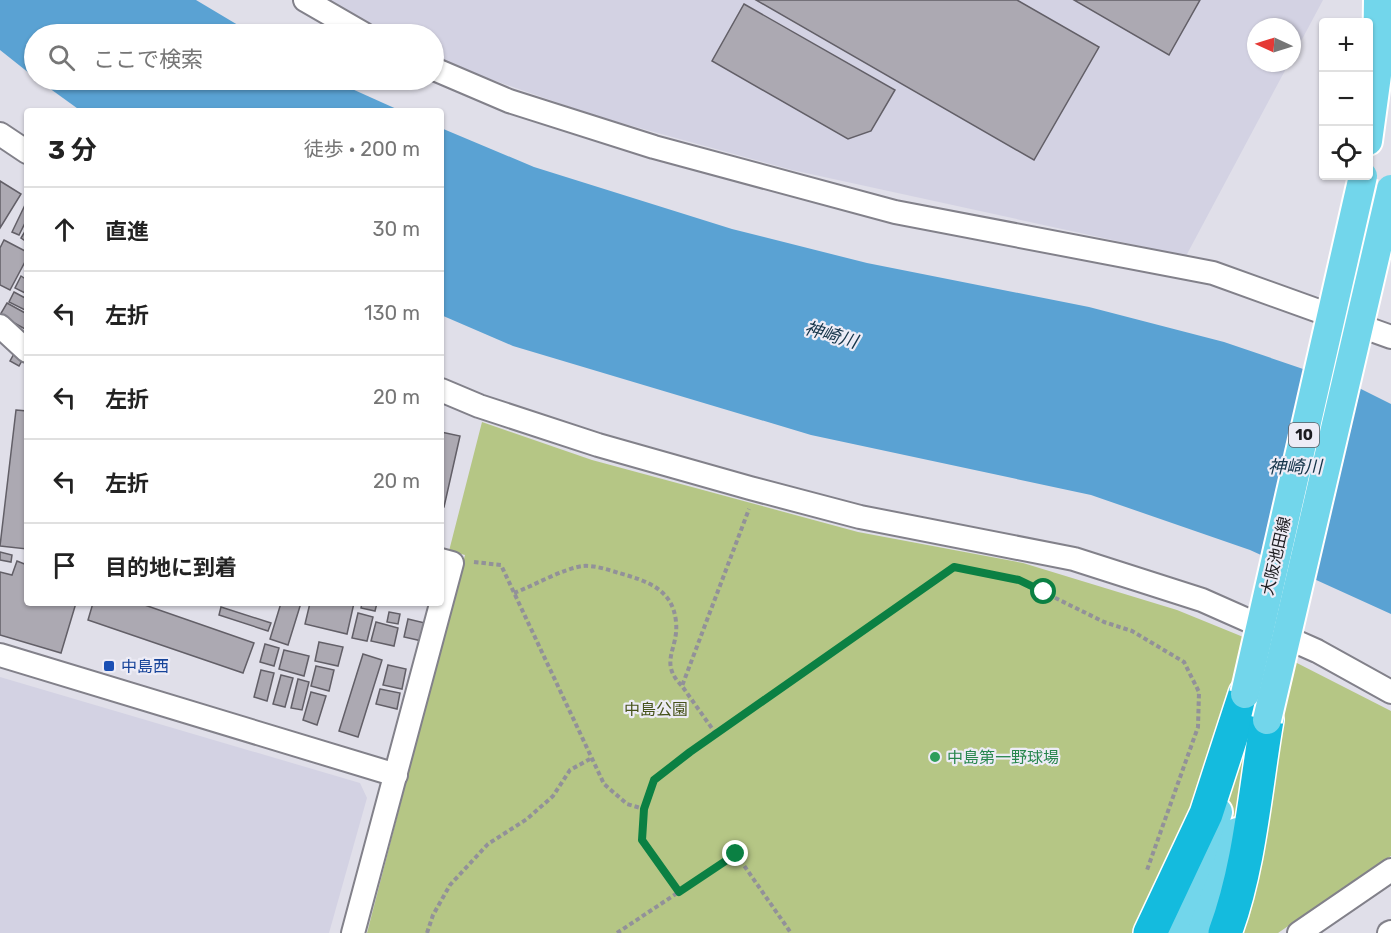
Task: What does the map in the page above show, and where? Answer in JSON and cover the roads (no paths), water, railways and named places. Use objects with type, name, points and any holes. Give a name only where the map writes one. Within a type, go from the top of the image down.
[{"type":"highway","points":[[1150,933],[1206,814],[1245,694]]},
{"type":"highway","points":[[1225,933],[1240,880],[1267,720]]},
{"type":"main road","points":[[1370,126],[1377,75],[1378,0]]},
{"type":"main road","name":"大阪池田線","points":[[1178,933],[1207,853],[1362,180]]},
{"type":"main road","name":"大阪池田線","points":[[1201,933],[1228,863],[1267,720],[1391,189]]},
{"type":"street","points":[[305,0],[347,24]]},
{"type":"street","points":[[444,73],[509,101],[654,147],[895,212],[1213,273],[1391,336]]},
{"type":"street","points":[[0,134],[24,150]]},
{"type":"street","points":[[0,326],[24,348]]},
{"type":"street","points":[[444,391],[479,406],[598,445],[838,511],[1074,559],[1202,600],[1317,651],[1391,692]]},
{"type":"street","points":[[444,592],[452,561]]},
{"type":"street","points":[[353,933],[440,606]]},
{"type":"street","points":[[0,655],[396,776]]},
{"type":"street","points":[[1299,933],[1391,870]]},
{"type":"water","points":[[0,0],[196,0],[236,24],[24,24],[24,69],[0,50]]},
{"type":"water","points":[[52,90],[354,90],[394,108],[77,108]]},
{"type":"water","name":"神崎川","points":[[444,129],[534,167],[732,229],[867,263],[1089,307],[1224,342],[1359,388],[1391,404],[1391,614],[1250,550],[1091,495],[811,435],[513,346],[444,316]]},
{"type":"place","name":"中島西","points":[[109,666]]},
{"type":"place","name":"中島第一野球場","points":[[935,757]]},
{"type":"park label","name":"中島公園","points":[[656,709]]}]
